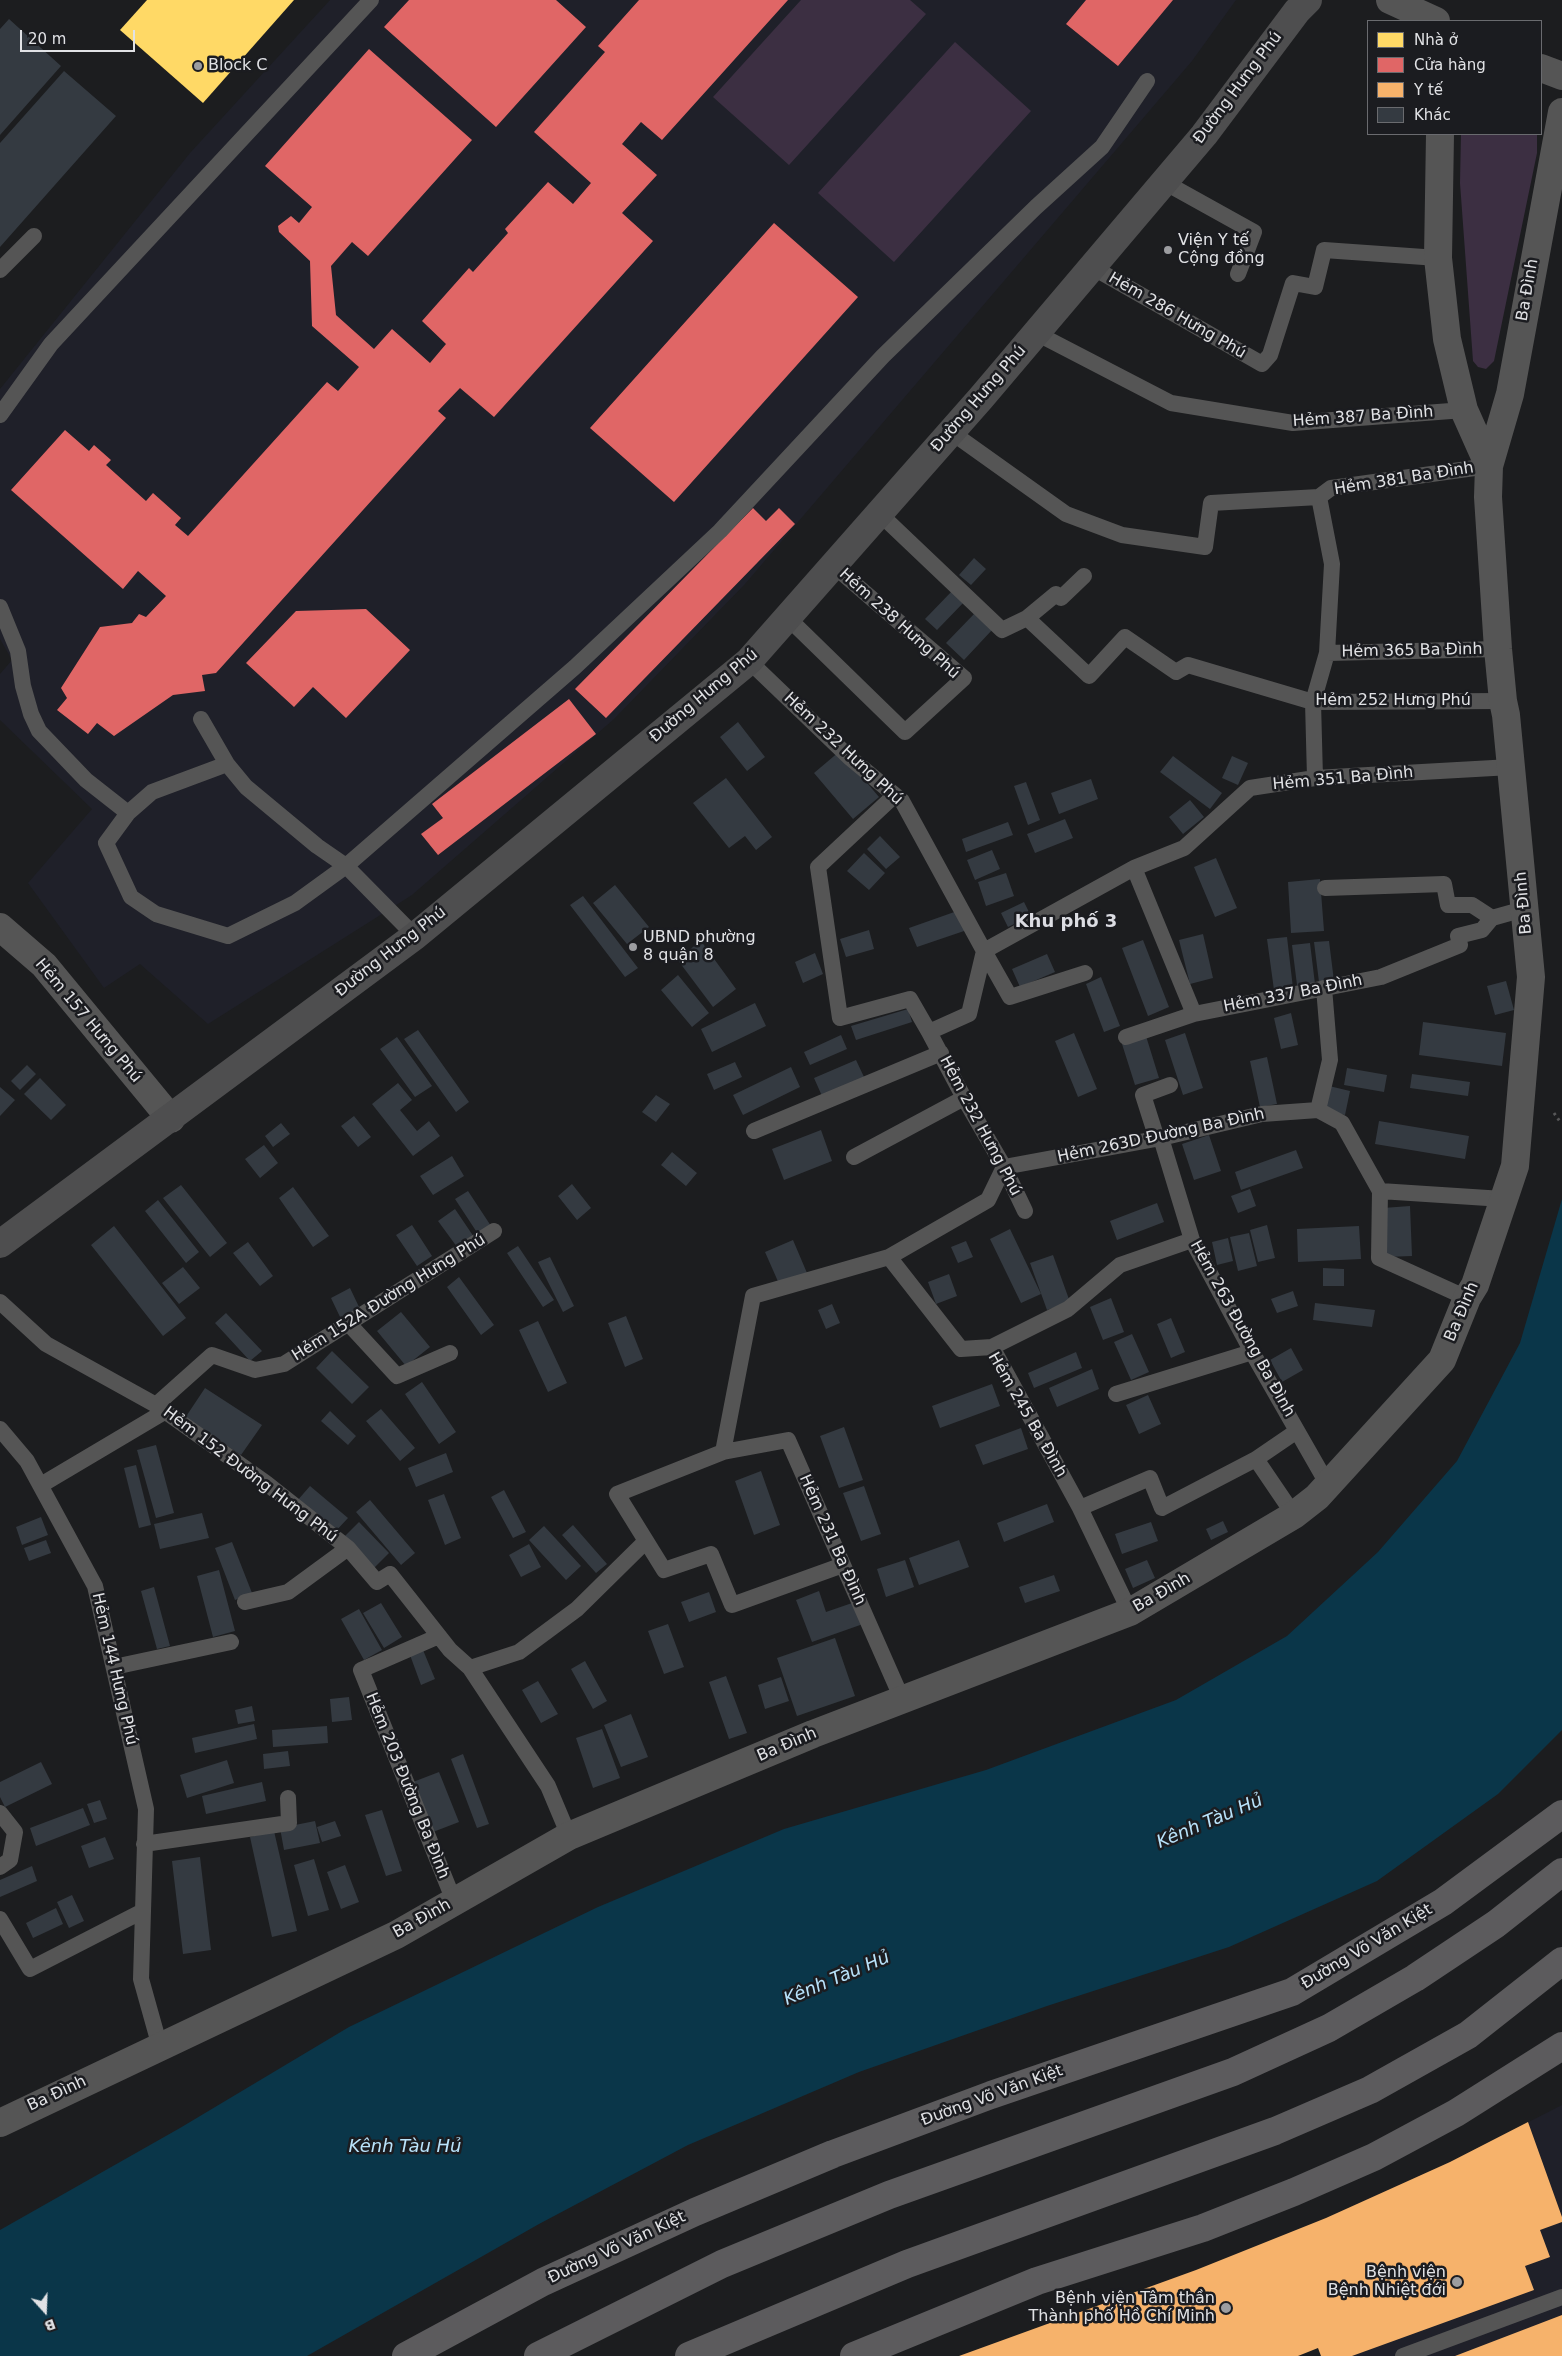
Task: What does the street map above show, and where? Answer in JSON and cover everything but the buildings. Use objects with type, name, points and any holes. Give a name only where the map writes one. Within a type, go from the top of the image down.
[{"type":"highway","name":"Đường Võ Văn Kiệt","points":[[406,2356],[543,2282],[695,2212],[833,2154],[991,2095],[1292,1992],[1443,1902],[1562,1814]]},
{"type":"highway","points":[[538,2356],[722,2264],[898,2192],[1233,2072],[1329,2028],[1415,1978],[1496,1924],[1562,1872]]},
{"type":"highway","points":[[689,2356],[907,2264],[1275,2131],[1370,2090],[1468,2035],[1562,1962]]},
{"type":"highway","points":[[854,2356],[1037,2281],[1203,2228],[1294,2192],[1374,2157],[1456,2113],[1562,2046]]},
{"type":"main road","name":"Đường Hưng Phú","points":[[0,1244],[171,1119],[415,936],[749,661],[951,432],[1204,135],[1297,11],[1308,0]]},
{"type":"street","points":[[1390,0],[1434,20]]},
{"type":"street","points":[[1542,68],[1562,76]]},
{"type":"street","name":"Ba Đình","points":[[0,2123],[396,1935],[569,1836],[902,1699],[1130,1612],[1294,1515],[1317,1497],[1442,1360],[1467,1298],[1475,1285],[1515,1166],[1531,977],[1498,649],[1488,497],[1488,466],[1510,394],[1562,112]]},
{"type":"street","name":"Ba Đình","points":[[1440,135],[1438,258],[1447,340],[1464,410],[1488,466]]},
{"type":"street","name":"Hẻm 157 Hưng Phú","points":[[0,927],[44,965],[171,1119]]},
{"type":"lane","points":[[0,415],[51,344],[371,0]]},
{"type":"lane","points":[[227,764],[152,792],[128,813],[106,843],[131,897],[156,914],[228,936],[295,903],[346,866],[575,667],[720,532],[883,356],[1036,207],[1102,147],[1147,81]]},
{"type":"lane","points":[[1164,182],[1254,232],[1238,274]]},
{"type":"lane","points":[[0,270],[34,236]]},
{"type":"lane","name":"Hẻm 286 Hưng Phú","points":[[1092,267],[1262,364],[1270,355],[1293,284],[1315,287],[1324,250],[1438,258]]},
{"type":"lane","name":"Hẻm 387 Ba Đình","points":[[1036,333],[1171,403],[1293,423],[1464,410]]},
{"type":"lane","name":"Hẻm 381 Ba Đình","points":[[951,432],[1066,514],[1122,535],[1206,548],[1211,503],[1319,497],[1331,488],[1488,466]]},
{"type":"lane","points":[[1316,778],[1313,702],[1327,653],[1332,564],[1319,497]]},
{"type":"lane","points":[[880,514],[1002,630],[1027,618],[1056,594],[1060,598],[1084,576]]},
{"type":"lane","name":"Hẻm 238 Hưng Phú","points":[[788,618],[905,732],[964,678],[834,566]]},
{"type":"lane","points":[[0,607],[18,651],[23,686],[31,714],[39,731],[86,780],[128,813]]},
{"type":"lane","name":"Hẻm 252 Hưng Phú","points":[[1027,618],[1089,676],[1125,637],[1176,672],[1188,665],[1313,702],[1503,702]]},
{"type":"lane","name":"Hẻm 365 Ba Đình","points":[[1327,653],[1498,649]]},
{"type":"lane","name":"Hẻm 232 Hưng Phú","points":[[749,661],[848,757],[902,800],[1010,997],[1085,973]]},
{"type":"lane","points":[[202,719],[227,764],[246,787],[318,846],[346,866],[415,936]]},
{"type":"lane","name":"Hẻm 351 Ba Đình","points":[[984,951],[1134,868],[1184,848],[1250,788],[1316,778],[1511,767]]},
{"type":"lane","name":"Hẻm 232 Hưng Phú","points":[[895,795],[818,867],[840,1018],[910,998],[1004,1167],[1025,1211]]},
{"type":"lane","points":[[1134,868],[1194,1014]]},
{"type":"lane","points":[[1325,888],[1444,884],[1448,905],[1472,905],[1492,918]]},
{"type":"lane","name":"Hẻm 337 Ba Đình","points":[[1126,1037],[1194,1014],[1380,977],[1460,945],[1458,936],[1482,930],[1492,918],[1524,909]]},
{"type":"lane","points":[[929,1032],[969,1014],[984,951]]},
{"type":"lane","points":[[1324,988],[1330,1060],[1318,1110],[1342,1123],[1380,1191],[1379,1258],[1467,1298]]},
{"type":"lane","points":[[754,1132],[941,1053]]},
{"type":"lane","name":"Hẻm 263 Đường Ba Đình","points":[[1170,1085],[1143,1095],[1192,1240],[1252,1352],[1328,1485]]},
{"type":"lane","points":[[854,1157],[964,1098]]},
{"type":"lane","name":"Hẻm 263D Đường Ba Đình","points":[[1004,1167],[1159,1138],[1262,1114],[1318,1110]]},
{"type":"lane","points":[[843,1565],[732,1605],[711,1554],[664,1570],[617,1494],[723,1452],[753,1296],[890,1257],[988,1200],[1004,1167]]},
{"type":"lane","points":[[1380,1191],[1503,1199]]},
{"type":"lane","name":"Hẻm 152A Đường Hưng Phú","points":[[160,1409],[212,1354],[255,1370],[284,1364],[494,1232]]},
{"type":"lane","points":[[992,1347],[1068,1309],[1120,1265],[1192,1240]]},
{"type":"lane","name":"Hẻm 245 Ba Đình","points":[[890,1257],[962,1349],[992,1347],[1080,1508],[1130,1612]]},
{"type":"lane","name":"Hẻm 152 Đường Hưng Phú","points":[[0,1302],[46,1344],[160,1409],[266,1483],[348,1548],[377,1582],[390,1574],[439,1636],[470,1668],[548,1786],[569,1836]]},
{"type":"lane","points":[[349,1324],[397,1376],[450,1353]]},
{"type":"lane","points":[[1116,1394],[1252,1352]]},
{"type":"lane","points":[[41,1486],[160,1409]]},
{"type":"lane","name":"Hẻm 144 Hưng Phú","points":[[0,1429],[27,1461],[95,1586],[146,1809],[141,1979],[160,2046]]},
{"type":"lane","points":[[1080,1508],[1150,1478],[1162,1508],[1256,1459],[1297,1431]]},
{"type":"lane","name":"Hẻm 231 Ba Đình","points":[[723,1452],[788,1440],[902,1699]]},
{"type":"lane","points":[[1256,1459],[1294,1515]]},
{"type":"lane","points":[[470,1668],[519,1652],[577,1609],[646,1541]]},
{"type":"lane","points":[[245,1602],[288,1592],[348,1548]]},
{"type":"lane","name":"Hẻm 203 Đường Ba Đình","points":[[439,1636],[361,1670],[454,1901]]},
{"type":"lane","points":[[114,1667],[231,1642]]},
{"type":"lane","points":[[144,1844],[288,1823],[288,1798]]},
{"type":"lane","points":[[0,1812],[15,1832],[10,1860],[0,1867]]},
{"type":"lane","points":[[0,1919],[30,1969],[142,1911]]},
{"type":"lane","points":[[1403,2356],[1562,2297]]},
{"type":"shaded area","points":[[330,0],[1236,0],[1192,61],[745,584],[614,719],[412,895],[208,1024],[140,964],[104,988],[28,883],[92,809],[0,720],[0,674],[12,660],[0,639],[0,389],[190,153]]},
{"type":"shaded area","points":[[801,0],[910,0],[926,14],[789,165],[713,97]]},
{"type":"shaded area","points":[[955,42],[1031,111],[894,262],[818,193]]},
{"type":"shaded area","points":[[1461,135],[1537,135],[1537,153],[1494,361],[1486,369],[1478,367],[1473,361],[1460,183]]},
{"type":"shaded area","name":"Bệnh viện Bệnh Nhiệt đới","points":[[1562,2105],[1562,2356],[1352,2356],[1376,2347],[1339,2213],[1450,2162]]},
{"type":"water","name":"Kênh Tàu Hủ","points":[[1562,1199],[1562,1730],[1498,1794],[1377,1881],[1229,1947],[1047,2006],[859,2072],[688,2145],[539,2224],[307,2356],[0,2356],[0,2230],[180,2128],[349,2027],[598,1907],[784,1829],[986,1770],[1176,1700],[1287,1636],[1378,1552],[1457,1461],[1520,1343]]},
{"type":"place","name":"Block C","points":[[198,66]]},
{"type":"place","name":"Viện Y tế Cộng đồng","points":[[1168,250]]},
{"type":"place","name":"UBND phường 8 quận 8","points":[[633,947]]},
{"type":"place","name":"Bệnh viện Bệnh Nhiệt đới","points":[[1457,2282]]},
{"type":"place","name":"Bệnh viện Tâm thần Thành phố Hồ Chí Minh","points":[[1226,2308]]},
{"type":"district","name":"Khu phố 3","points":[[1066,922]]}]
